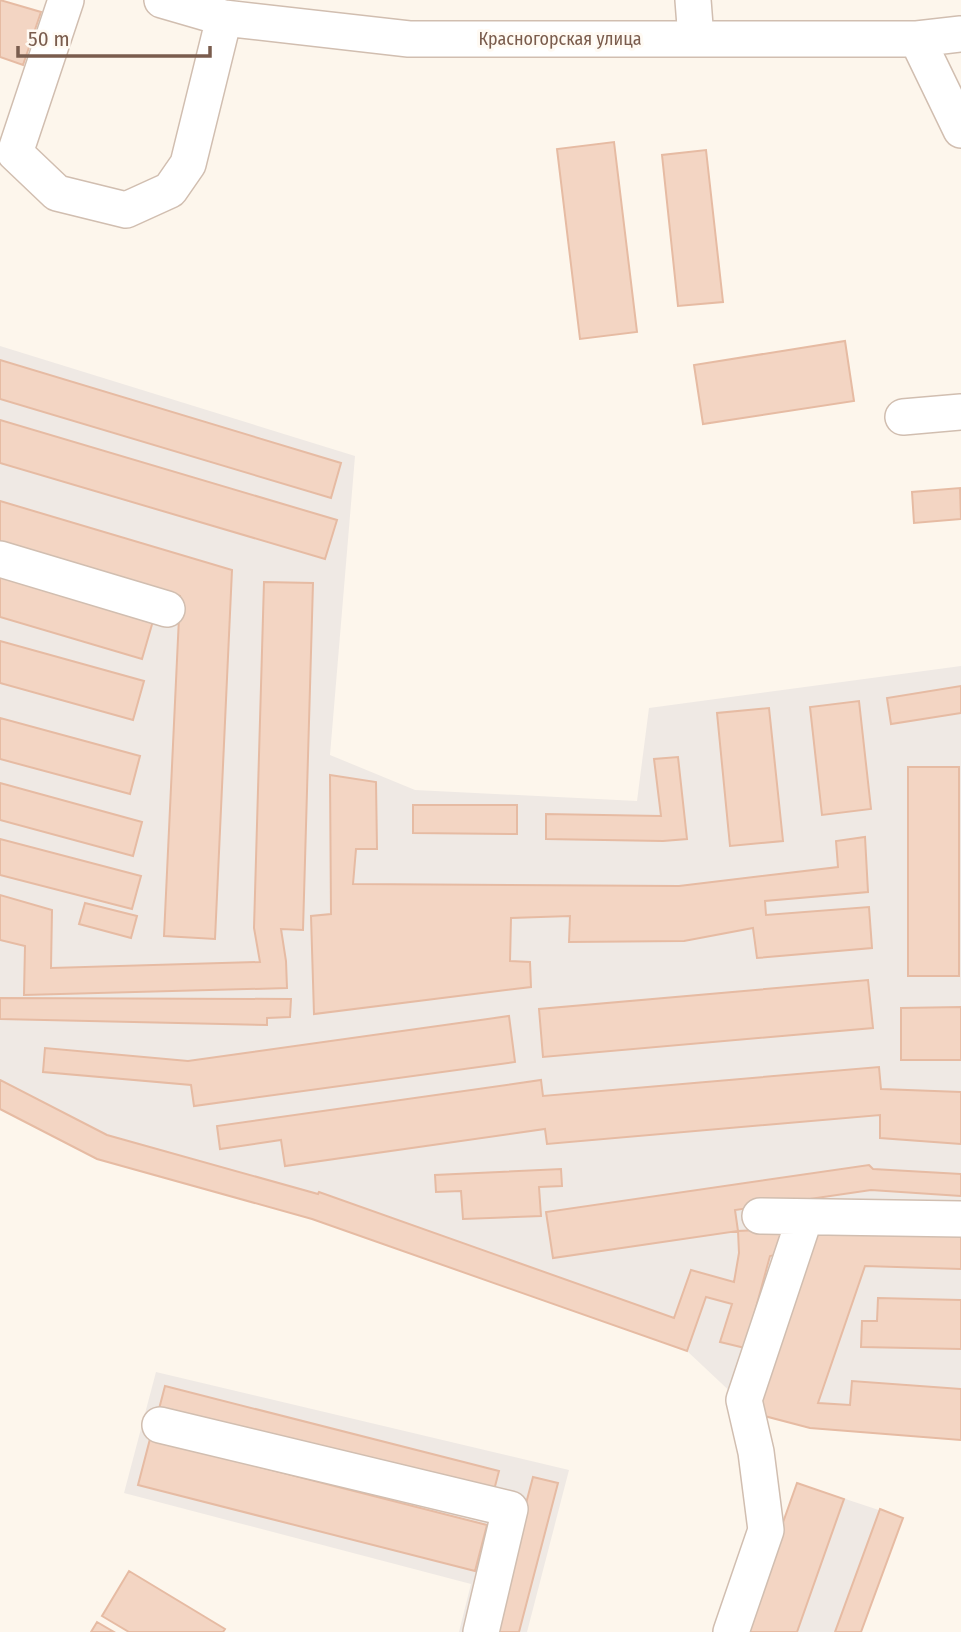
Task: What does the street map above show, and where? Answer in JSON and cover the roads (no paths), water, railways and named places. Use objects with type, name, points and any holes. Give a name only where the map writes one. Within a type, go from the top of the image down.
[{"type":"street","points":[[66,0],[15,153],[57,193],[126,210],[170,190],[188,164],[223,18]]},
{"type":"street","name":"Красногорская улица","points":[[162,0],[223,18],[409,39],[917,39],[961,34]]},
{"type":"street","points":[[693,0],[696,39]]},
{"type":"street","points":[[917,39],[961,130]]},
{"type":"street","points":[[903,417],[961,412]]},
{"type":"street","points":[[0,559],[167,609]]},
{"type":"street","points":[[760,1216],[961,1219]]},
{"type":"street","points":[[731,1632],[766,1530],[756,1452],[744,1400],[805,1217]]},
{"type":"street","points":[[160,1425],[510,1509],[481,1632]]}]
